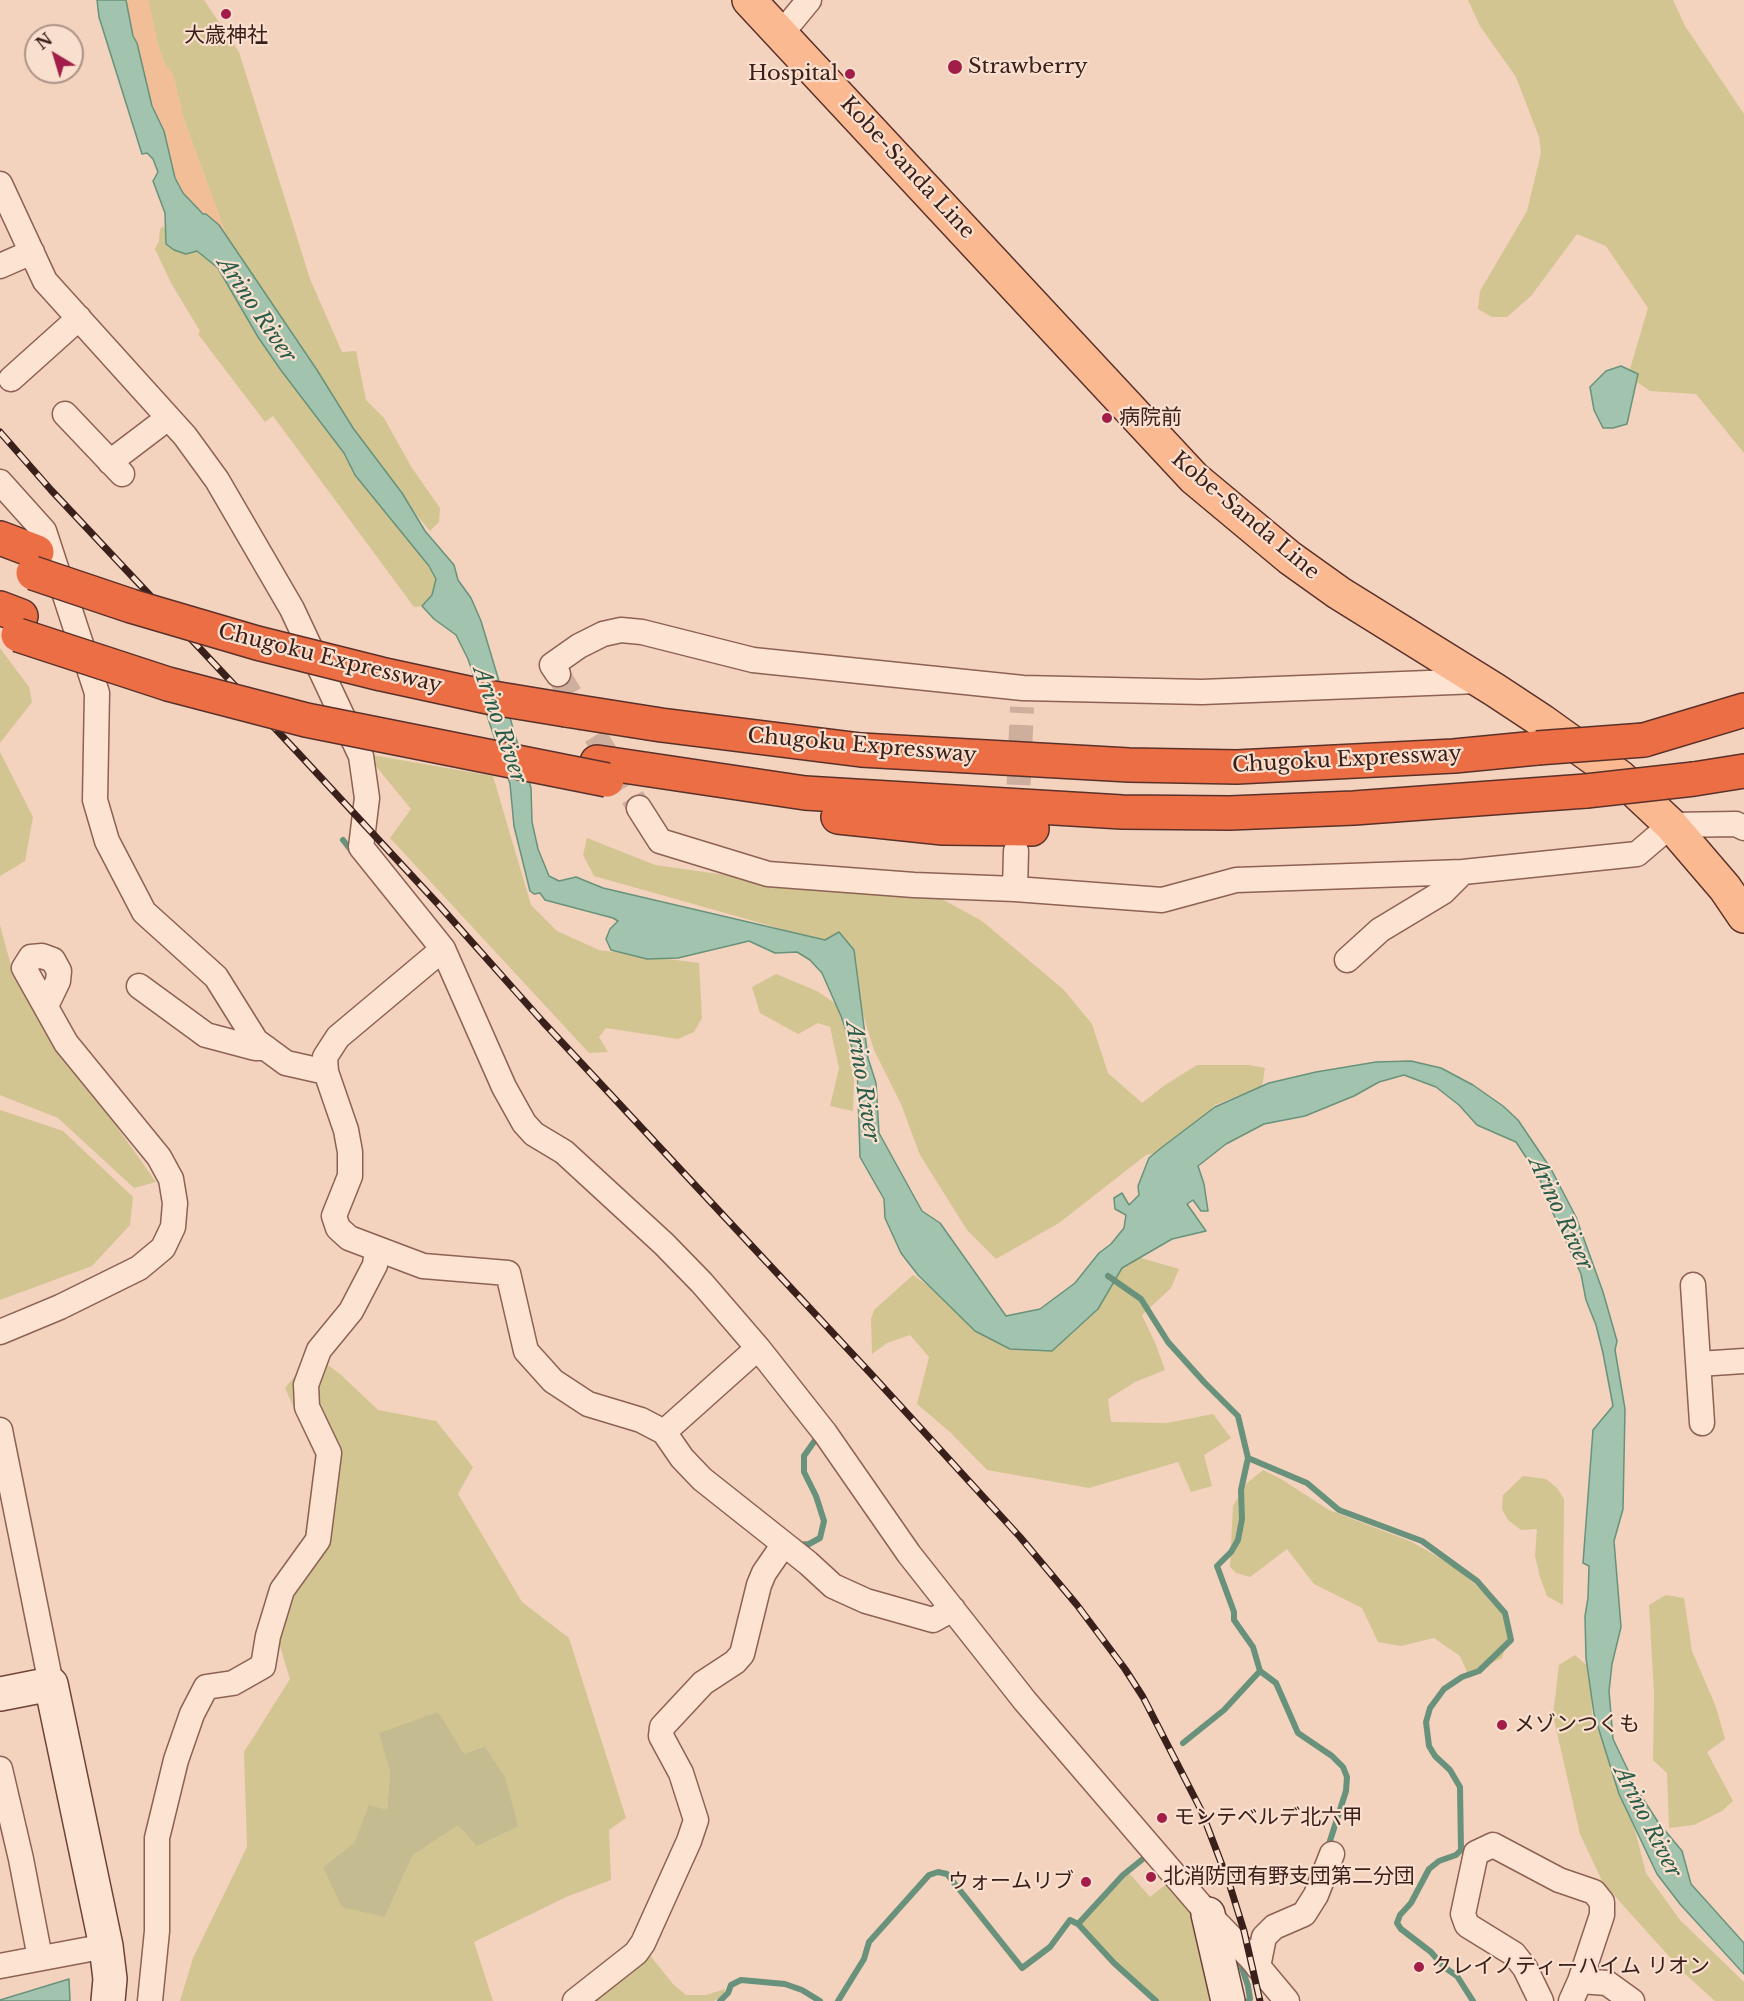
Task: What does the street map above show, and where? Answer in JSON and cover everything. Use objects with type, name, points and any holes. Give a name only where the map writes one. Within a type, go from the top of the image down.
[{"type":"highway","points":[[0,538],[35,563]]},
{"type":"highway","name":"Chugoku Expressway","points":[[0,560],[35,563],[131,606],[257,643],[477,695],[560,691],[661,725],[861,750],[1129,765],[1237,767],[1644,740],[1744,725]]},
{"type":"highway","points":[[10,622],[123,650],[286,697],[602,771],[805,793],[1122,812],[1219,813],[1354,808],[1586,791],[1744,771]]},
{"type":"highway","points":[[1644,740],[1744,710]]},
{"type":"main road","name":"Kobe-Sanda Line","points":[[749,0],[1194,478],[1290,558],[1339,592],[1542,721],[1620,777],[1671,825],[1725,888],[1744,916]]},
{"type":"street","points":[[781,34],[809,0]]},
{"type":"street","points":[[0,184],[45,281],[185,436],[217,480],[292,609],[361,756],[367,798],[361,847],[443,949],[504,1087],[524,1123],[534,1134],[564,1152],[664,1244],[702,1283],[758,1348],[825,1433],[909,1554],[1048,1728],[1208,1914],[1287,2001]]},
{"type":"street","points":[[0,266],[32,252]]},
{"type":"street","points":[[11,379],[26,353],[79,318]]},
{"type":"street","points":[[65,414],[116,468],[168,418]]},
{"type":"street","points":[[0,482],[44,531],[97,693],[95,800],[107,841],[144,912],[216,977],[256,1041],[286,1063],[326,1072]]},
{"type":"street","points":[[560,691],[552,664],[595,638],[621,630],[642,632],[753,660],[1022,697],[1478,681]]},
{"type":"street","points":[[639,808],[660,841],[768,874],[1162,900],[1236,880],[1463,872],[1637,854],[1671,825],[1736,824],[1744,828]]},
{"type":"street","points":[[1015,889],[1016,851]]},
{"type":"street","points":[[1347,960],[1380,930],[1443,892],[1463,872]]},
{"type":"street","points":[[443,949],[338,1037],[325,1057],[326,1072],[346,1130],[350,1152],[350,1176],[334,1216],[338,1228],[350,1238],[423,1266],[507,1273],[526,1351],[554,1381],[588,1404],[608,1408],[641,1420],[664,1432],[682,1458],[702,1479],[833,1586],[866,1601],[933,1620],[953,1610]]},
{"type":"street","points":[[139,986],[206,1035],[255,1048],[266,1048]]},
{"type":"street","points":[[0,1332],[60,1307],[140,1268],[163,1248],[173,1227],[175,1203],[171,1179],[159,1157],[66,1043],[46,1006]]},
{"type":"street","points":[[150,2001],[157,1931],[157,1838],[176,1760],[192,1714],[206,1687],[233,1683],[262,1666],[268,1636],[282,1590],[318,1540],[328,1453],[308,1407],[306,1385],[319,1350],[351,1311],[375,1265],[377,1249]]},
{"type":"street","points":[[1693,1285],[1702,1423]]},
{"type":"street","points":[[664,1432],[758,1348]]},
{"type":"street","points":[[1699,1364],[1744,1361]]},
{"type":"street","points":[[0,1430],[9,1523],[51,1684],[106,1946],[110,1979],[108,2001]]},
{"type":"street","points":[[575,2001],[636,1953],[643,1943],[689,1841],[696,1820],[681,1773],[661,1736],[662,1727],[703,1683],[730,1666],[742,1654],[759,1585],[764,1573],[784,1544]]},
{"type":"street","points":[[0,1694],[51,1684]]},
{"type":"street","points":[[0,1770],[10,1861],[40,1958]]},
{"type":"street","points":[[1540,2001],[1525,1968],[1514,1954],[1467,1925],[1463,1914],[1476,1853],[1493,1845],[1559,1880],[1594,1892],[1602,1902],[1602,1915],[1576,1991]]},
{"type":"street","points":[[1258,1967],[1264,1937],[1274,1927],[1304,1914],[1316,1895],[1332,1854]]},
{"type":"street","points":[[1208,1914],[1228,2001]]},
{"type":"street","points":[[0,1966],[106,1946]]},
{"type":"street","points":[[1576,1991],[1607,1983],[1632,2001]]},
{"type":"shaded area","points":[[148,0],[204,0],[239,52],[310,279],[342,352],[356,351],[366,400],[384,418],[412,468],[440,508],[439,522],[430,531],[353,439],[229,242],[184,120],[173,74],[165,64],[159,49]]},
{"type":"shaded area","points":[[1468,0],[1673,0],[1685,26],[1744,114],[1744,453],[1696,394],[1650,391],[1637,382],[1630,369],[1648,308],[1606,246],[1577,234],[1531,296],[1507,317],[1492,317],[1478,309],[1480,291],[1527,211],[1541,153],[1539,137],[1516,77],[1480,26]]},
{"type":"shaded area","points":[[163,226],[166,231],[166,243],[186,254],[197,251],[218,268],[280,369],[344,453],[355,475],[429,566],[436,579],[432,595],[422,606],[414,607],[273,416],[265,422],[198,334],[200,331],[171,283],[155,249],[159,241],[160,229]]},
{"type":"shaded area","points":[[0,648],[29,687],[32,702],[0,743]]},
{"type":"shaded area","points":[[0,752],[33,817],[25,861],[0,876]]},
{"type":"shaded area","points":[[366,754],[493,776],[531,905],[557,931],[599,950],[699,963],[702,1018],[694,1032],[678,1039],[606,1028],[599,1037],[608,1052],[589,1053],[390,838],[411,809]]},
{"type":"shaded area","points":[[587,838],[655,865],[761,880],[936,896],[982,921],[1063,989],[1092,1024],[1108,1073],[1142,1103],[1197,1065],[1249,1065],[1265,1068],[1262,1086],[1215,1105],[1175,1150],[1146,1155],[1059,1223],[996,1259],[967,1230],[920,1155],[901,1104],[874,1050],[848,966],[782,929],[594,876],[583,855]]},
{"type":"shaded area","points":[[0,925],[14,977],[45,1026],[156,1182],[134,1188],[58,1118],[0,1095]]},
{"type":"shaded area","points":[[776,974],[817,991],[843,1009],[854,1081],[853,1111],[830,1106],[839,1068],[830,1027],[818,1023],[798,1034],[760,1013],[752,987]]},
{"type":"shaded area","points":[[0,1110],[63,1131],[133,1197],[130,1225],[92,1266],[0,1300]]},
{"type":"shaded area","points":[[1124,1253],[1179,1269],[1171,1288],[1142,1315],[1165,1370],[1135,1382],[1108,1399],[1111,1422],[1167,1423],[1213,1414],[1231,1438],[1204,1455],[1212,1486],[1191,1492],[1178,1462],[1089,1488],[987,1470],[950,1432],[917,1404],[929,1357],[910,1335],[887,1343],[872,1354],[871,1319],[874,1310],[913,1275],[1009,1344]]},
{"type":"shaded area","points":[[313,1354],[340,1374],[378,1410],[436,1421],[473,1467],[458,1494],[522,1602],[569,1638],[626,1818],[609,1830],[611,1880],[566,1897],[474,1942],[493,2001],[180,2001],[193,1958],[247,1847],[244,1752],[290,1679],[274,1626],[304,1541],[315,1456],[285,1388]],"holes":[[[380,1733],[464,1754],[485,1746],[505,1777],[458,1824],[413,1855],[385,1917],[323,1867],[355,1842],[387,1810],[390,1772]]]},
{"type":"shaded area","points":[[1263,1470],[1329,1510],[1412,1542],[1455,1567],[1497,1604],[1511,1630],[1502,1658],[1468,1674],[1460,1656],[1434,1638],[1401,1646],[1378,1642],[1362,1608],[1314,1584],[1287,1549],[1250,1577],[1236,1573],[1230,1567],[1233,1506],[1247,1483]]},
{"type":"shaded area","points":[[1523,1476],[1546,1479],[1557,1488],[1564,1499],[1563,1605],[1547,1596],[1540,1577],[1535,1556],[1537,1529],[1521,1530],[1508,1520],[1502,1509],[1503,1495]]},
{"type":"shaded area","points":[[1666,1595],[1684,1598],[1692,1651],[1716,1707],[1725,1739],[1707,1752],[1733,1801],[1722,1811],[1694,1825],[1669,1828],[1667,1773],[1653,1760],[1654,1694],[1649,1605]]},
{"type":"shaded area","points":[[1575,1655],[1590,1668],[1592,1715],[1629,1807],[1646,1873],[1680,1920],[1744,1982],[1744,2001],[1715,2001],[1685,1974],[1603,1883],[1580,1834],[1553,1715],[1559,1665]]},
{"type":"shaded area","points":[[438,1712],[464,1754],[485,1746],[505,1777],[518,1826],[477,1846],[458,1825],[413,1855],[385,1917],[342,1907],[323,1867],[355,1842],[369,1805],[387,1810],[390,1772],[379,1733]]},
{"type":"shaded area","points":[[1129,1873],[1150,1897],[1169,1882],[1193,1917],[1210,2001],[1159,2001],[1116,1963],[1081,1924]]},
{"type":"shaded area","points":[[648,1953],[673,1984],[686,1995],[706,1995],[725,1989],[724,1995],[714,2001],[583,2001]]},
{"type":"sand","points":[[126,0],[148,0],[159,49],[165,64],[173,74],[184,120],[229,242],[219,225],[203,214],[183,193],[175,178],[164,131],[152,106]]},
{"type":"water","name":"Arino River","points":[[97,0],[126,0],[152,106],[164,131],[175,178],[183,193],[203,214],[219,225],[317,370],[353,428],[402,493],[425,531],[454,565],[458,580],[471,598],[481,621],[531,788],[532,822],[538,849],[549,876],[559,881],[576,877],[603,888],[825,940],[839,932],[854,950],[868,1058],[876,1083],[879,1133],[922,1211],[940,1223],[1006,1316],[1040,1309],[1075,1283],[1099,1253],[1111,1244],[1124,1228],[1126,1215],[1115,1209],[1114,1198],[1122,1193],[1129,1205],[1139,1195],[1138,1186],[1149,1158],[1215,1107],[1269,1083],[1376,1062],[1411,1061],[1441,1068],[1473,1085],[1503,1106],[1518,1120],[1551,1169],[1576,1217],[1603,1292],[1617,1341],[1615,1350],[1625,1409],[1623,1509],[1614,1541],[1621,1627],[1612,1664],[1609,1691],[1613,1739],[1638,1791],[1658,1822],[1682,1851],[1691,1884],[1744,1943],[1744,1974],[1680,1904],[1657,1874],[1619,1794],[1594,1714],[1586,1658],[1585,1616],[1589,1566],[1583,1563],[1593,1430],[1613,1406],[1603,1353],[1596,1325],[1586,1300],[1581,1274],[1539,1177],[1516,1142],[1477,1125],[1459,1105],[1436,1087],[1404,1075],[1379,1082],[1354,1096],[1305,1116],[1264,1124],[1226,1144],[1198,1166],[1204,1184],[1208,1211],[1201,1211],[1193,1200],[1187,1204],[1206,1231],[1172,1239],[1122,1268],[1098,1309],[1052,1351],[1010,1349],[975,1331],[918,1275],[901,1253],[885,1218],[884,1199],[860,1157],[857,1062],[841,1016],[822,973],[810,960],[797,952],[775,953],[749,941],[678,958],[647,959],[611,950],[606,939],[610,929],[618,921],[613,918],[545,900],[540,893],[534,894],[530,891],[514,826],[510,784],[468,659],[456,635],[434,619],[422,606],[432,595],[436,579],[429,566],[355,475],[344,453],[280,369],[258,337],[218,268],[197,251],[186,254],[166,244],[165,213],[153,181],[158,172],[153,159],[147,153],[142,154],[99,17]]},
{"type":"water","points":[[1621,366],[1638,374],[1627,424],[1603,428],[1594,410],[1590,387],[1606,371]]},
{"type":"water","points":[[69,1979],[70,2001],[0,2001],[0,2000]]},
{"type":"waterway","points":[[343,840],[354,854]]},
{"type":"waterway","points":[[1108,1276],[1141,1299],[1168,1342],[1238,1416],[1248,1458],[1241,1490],[1242,1519],[1238,1540],[1231,1552],[1217,1566],[1234,1612],[1234,1620],[1253,1647],[1260,1671],[1224,1710],[1183,1743]]},
{"type":"waterway","points":[[797,1545],[809,1544],[820,1538],[824,1521],[816,1496],[804,1472],[804,1456],[818,1436]]},
{"type":"waterway","points":[[1248,1458],[1307,1483],[1339,1510],[1422,1541],[1477,1581],[1505,1613],[1511,1640],[1479,1671],[1462,1677],[1444,1689],[1430,1708],[1426,1722],[1429,1746],[1435,1756],[1450,1770],[1460,1787],[1461,1850],[1429,1869],[1411,1903],[1400,1915],[1397,1923],[1401,1929],[1431,1952],[1444,1967],[1457,1976],[1473,2001]]},
{"type":"waterway","points":[[1260,1671],[1276,1683],[1298,1733],[1332,1756],[1343,1767],[1347,1777],[1346,1791],[1328,1847]]},
{"type":"waterway","points":[[1078,1924],[1123,1875],[1149,1854]]},
{"type":"waterway","points":[[838,2001],[864,1959],[869,1942],[929,1875],[938,1872],[947,1874],[1022,1968],[1050,1947],[1070,1920],[1078,1924],[1114,1963],[1156,2001]]},
{"type":"waterway","points":[[1239,1959],[1248,1986],[1250,1999],[1248,2001]]},
{"type":"waterway","points":[[720,2001],[728,1993],[731,1985],[741,1980],[785,1984],[802,1990],[820,2001]]},
{"type":"tunnel","points":[[558,674],[639,808]]},
{"type":"tunnel","points":[[1017,821],[1022,707]]},
{"type":"railway","points":[[0,432],[51,490],[300,755],[543,1022],[872,1375],[1020,1537],[1077,1605],[1143,1697],[1201,1810],[1230,1886],[1244,1931],[1260,2001]]},
{"type":"place","name":"大歳神社","points":[[226,14]]},
{"type":"place","name":"Strawberry","points":[[955,67]]},
{"type":"place","name":"Hospital","points":[[850,74]]},
{"type":"place","name":"病院前","points":[[1107,418]]},
{"type":"place","name":"メゾンつくも","points":[[1502,1725]]},
{"type":"place","name":"モンテベルデ北六甲","points":[[1162,1818]]},
{"type":"place","name":"北消防団有野支団第二分団","points":[[1151,1877]]},
{"type":"place","name":"ウォームリブ","points":[[1086,1882]]},
{"type":"place","name":"クレイノティーハイム リオン","points":[[1419,1967]]}]
